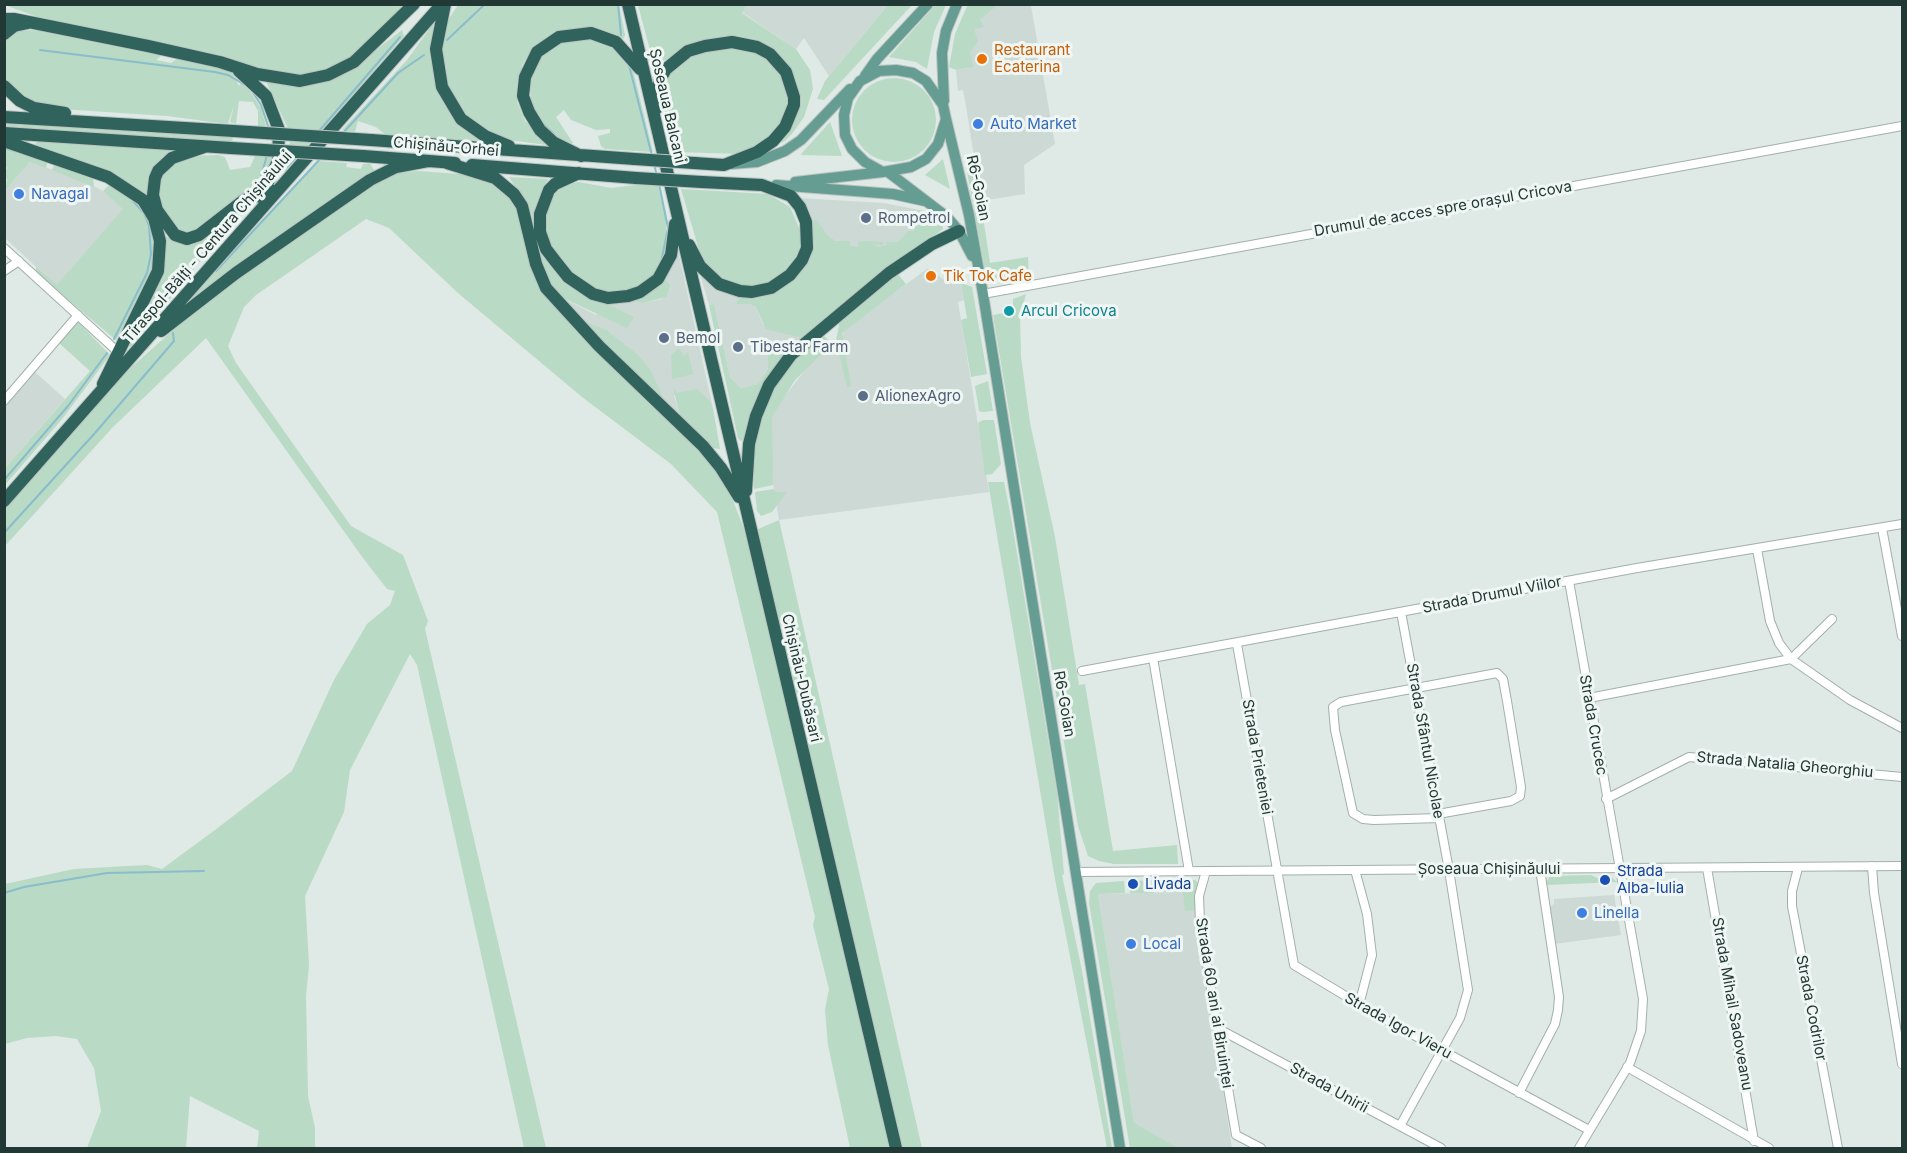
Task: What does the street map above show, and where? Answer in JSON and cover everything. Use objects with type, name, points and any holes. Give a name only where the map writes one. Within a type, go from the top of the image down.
[{"type":"highway","points":[[4,19],[159,48],[292,81],[328,75],[366,53],[414,4]]},
{"type":"highway","name":"Șoseaua Balcani","points":[[628,4],[676,214]]},
{"type":"highway","points":[[437,7],[436,61],[447,99],[461,119],[473,128],[524,151]]},
{"type":"highway","name":"Tiraspol-Bălți - Centura Chișinăului","points":[[4,501],[96,399],[242,228],[278,190],[437,7]]},
{"type":"highway","points":[[4,34],[14,26],[30,23]]},
{"type":"highway","points":[[581,156],[553,142],[540,130],[529,112],[523,96],[525,77],[537,52],[551,41],[569,33],[600,35],[622,47],[645,77]]},
{"type":"highway","points":[[656,125],[657,91],[662,75],[672,63],[688,51],[732,42],[757,47],[770,54],[786,72],[790,83],[794,105],[789,119],[780,133],[766,147],[724,165]]},
{"type":"highway","points":[[234,67],[266,96],[279,130],[278,161],[263,193],[242,228]]},
{"type":"highway","points":[[4,86],[20,101],[45,111],[142,119],[184,128]]},
{"type":"highway","name":"Chișinău-Orhei","points":[[4,117],[724,165]]},
{"type":"highway","name":"Chișinău-Orhei","points":[[4,133],[762,185]]},
{"type":"highway","points":[[4,141],[108,177],[131,190],[149,208],[160,241],[158,271],[96,399]]},
{"type":"highway","points":[[204,147],[172,158],[162,166],[155,178],[153,195],[157,210],[175,235],[187,239],[200,235],[235,205],[263,193],[278,190]]},
{"type":"highway","points":[[138,350],[236,273],[370,180],[396,167],[428,161]]},
{"type":"highway","points":[[447,163],[495,178],[514,194],[522,206],[536,264],[546,288],[599,346],[703,446],[721,468],[745,508]]},
{"type":"highway","points":[[579,173],[555,184],[549,190],[540,214],[540,232],[546,249],[568,277],[593,294],[608,298],[628,296],[640,292],[657,279],[667,265],[674,247],[676,214]]},
{"type":"highway","points":[[681,231],[700,266],[719,284],[740,291],[752,292],[781,283],[802,260],[807,248],[808,229],[803,213],[795,200],[782,191],[762,185]]},
{"type":"highway","name":"Chișinău-Dubăsari","points":[[676,214],[896,1149]]},
{"type":"highway","points":[[745,508],[751,432],[762,401],[778,370],[817,331],[889,273],[932,244],[959,231]]},
{"type":"main road","points":[[883,173],[858,155],[845,135],[845,106],[855,85],[864,78],[877,58],[928,4]]},
{"type":"main road","points":[[863,192],[883,173],[911,167],[926,159],[938,144],[946,119],[942,53],[946,31],[957,4]]},
{"type":"main road","points":[[864,78],[888,70],[913,73],[932,87],[944,105]]},
{"type":"main road","name":"Chișinău-Orhei","points":[[724,165],[757,162],[785,151],[801,140],[855,85]]},
{"type":"main road","name":"R6-Goian","points":[[946,119],[973,234],[1120,1149]]},
{"type":"main road","name":"Chișinău-Orhei","points":[[762,185],[883,173]]},
{"type":"main road","name":"R6-Goian","points":[[883,173],[942,212],[959,231],[977,265]]},
{"type":"main road","points":[[776,184],[900,195],[925,201]]},
{"type":"street","name":"Drumul de acces spre orașul Cricova","points":[[983,294],[1902,126]]},
{"type":"street","points":[[4,248],[118,352]]},
{"type":"street","points":[[4,271],[19,261]]},
{"type":"street","points":[[4,401],[78,315]]},
{"type":"street","name":"Strada Drumul Viilor","points":[[1082,671],[1569,581],[1902,524]]},
{"type":"street","points":[[1882,528],[1902,636]]},
{"type":"street","points":[[1757,549],[1770,621],[1779,644],[1791,660],[1850,700],[1902,728]]},
{"type":"street","name":"Strada Crucec","points":[[1569,581],[1618,868]]},
{"type":"street","name":"Strada Sfântul Nicolae","points":[[1400,1126],[1460,1018],[1468,990],[1449,870],[1401,612]]},
{"type":"street","points":[[1589,699],[1791,660],[1832,619]]},
{"type":"street","name":"Strada Prieteniei","points":[[1237,644],[1276,871]]},
{"type":"street","points":[[1153,658],[1189,871]]},
{"type":"street","points":[[1497,673],[1503,679],[1521,787],[1520,796],[1511,801],[1438,816],[1374,820],[1355,815],[1351,807],[1335,730],[1333,714],[1335,703],[1415,688],[1497,673]]},
{"type":"street","name":"Strada Natalia Gheorghiu","points":[[1606,799],[1689,757],[1902,777]]},
{"type":"street","points":[[1872,866],[1874,892],[1902,1064]]},
{"type":"street","name":"Șoseaua Chișinăului","points":[[1075,872],[1902,866]]},
{"type":"street","points":[[1579,1149],[1627,1067],[1641,1031],[1643,999],[1618,868]]},
{"type":"street","name":"Strada Mihail Sadoveanu","points":[[1707,868],[1754,1141]]},
{"type":"street","name":"Strada Codrilor","points":[[1798,868],[1792,891],[1792,906],[1838,1149]]},
{"type":"street","points":[[1519,1093],[1555,1023],[1558,1010],[1559,998],[1540,869]]},
{"type":"street","points":[[1355,870],[1367,914],[1372,955],[1359,1005]]},
{"type":"street","name":"Strada 60 ani ai Biruinței","points":[[1206,871],[1199,905],[1236,1135],[1260,1149]]},
{"type":"street","name":"Strada Igor Vieru","points":[[1276,871],[1294,965],[1359,1005],[1589,1130]]},
{"type":"street","name":"Strada Unirii","points":[[1217,1028],[1441,1149]]},
{"type":"street","points":[[1627,1067],[1769,1149]]},
{"type":"shaded area","points":[[746,5],[888,5],[829,76],[804,38],[796,49],[742,12]]},
{"type":"shaded area","points":[[998,5],[1031,6],[1055,144],[1024,165],[1025,194],[981,201],[963,90],[958,91],[956,70],[968,68],[968,37],[980,20]]},
{"type":"shaded area","points":[[30,162],[80,179],[103,191],[124,209],[57,286],[5,238],[5,191]]},
{"type":"shaded area","name":"Rompetrol","points":[[798,198],[884,203],[924,211],[916,231],[896,255],[841,250],[811,225]]},
{"type":"shaded area","name":"Bemol","points":[[677,247],[713,408],[711,404],[674,395],[680,416],[557,295],[596,315],[604,302],[628,300],[643,303],[662,299],[670,290],[671,286],[664,277]]},
{"type":"shaded area","name":"AlionexAgro","points":[[928,268],[947,282],[951,276],[961,283],[964,300],[958,302],[989,492],[779,520],[772,478],[771,434],[772,417],[781,401],[812,361],[832,344],[842,339],[843,331]]},
{"type":"shaded area","name":"Tibestar Farm","points":[[700,274],[740,295],[736,304],[751,304],[756,307],[763,324],[803,338],[786,355],[768,354],[768,367],[758,384],[741,388],[730,377],[714,304],[709,305]]},
{"type":"shaded area","points":[[35,372],[65,399],[5,468],[5,407]]},
{"type":"shaded area","points":[[1184,892],[1196,910],[1232,1148],[1178,1148],[1134,1124],[1098,894]]},
{"type":"shaded area","points":[[1614,895],[1621,935],[1554,944],[1549,908],[1554,904],[1554,899]]},
{"type":"green space","points":[[936,4],[946,5],[934,32],[927,69],[916,62],[889,57]]},
{"type":"green space","points":[[968,4],[998,5],[980,20],[984,27],[974,29],[978,41],[970,52],[973,67],[956,70],[949,67],[955,34]]},
{"type":"green space","points":[[5,5],[407,5],[349,59],[329,70],[293,77],[247,65],[225,56],[40,18]]},
{"type":"green space","points":[[458,5],[619,5],[625,35],[623,39],[585,28],[576,28],[553,34],[533,47],[522,65],[517,102],[525,121],[548,142],[547,145],[509,140],[482,128],[465,115],[445,82],[442,50],[446,23]]},
{"type":"green space","points":[[638,5],[746,5],[742,13],[796,49],[810,70],[813,89],[804,117],[792,134],[785,141],[774,146],[797,98],[761,44],[675,55],[661,62],[650,50]]},
{"type":"green space","points":[[888,5],[912,5],[824,100],[817,99],[825,81]]},
{"type":"green space","points":[[433,24],[437,85],[485,141],[387,136],[376,127],[358,121],[355,132],[342,130],[407,60]]},
{"type":"green space","points":[[39,30],[162,55],[156,60],[171,63],[177,59],[222,68],[232,73],[239,86],[241,83],[250,91],[261,108],[266,126],[258,126],[258,111],[253,102],[239,101],[236,124],[230,122],[234,106],[228,123],[220,123],[167,116],[61,109],[35,102],[20,93],[5,78],[4,41],[17,31]]},
{"type":"green space","points":[[402,30],[404,36],[283,176],[290,156],[290,133],[267,83],[358,64]]},
{"type":"green space","points":[[576,38],[595,39],[611,46],[632,66],[653,152],[605,149],[601,146],[598,136],[610,133],[610,129],[596,130],[571,120],[564,110],[556,117],[573,143],[569,145],[560,142],[545,130],[532,107],[529,79],[541,55],[556,44]]},
{"type":"green space","points":[[739,46],[765,56],[784,78],[789,103],[781,126],[762,145],[742,154],[675,152],[661,98],[662,82],[674,66],[698,52]]},
{"type":"green space","points":[[894,78],[910,81],[924,90],[933,104],[936,120],[933,136],[924,150],[910,159],[894,162],[878,159],[864,150],[855,136],[852,120],[855,104],[864,90],[878,81]]},
{"type":"green space","points":[[4,122],[233,137],[232,142],[41,131],[5,128]]},
{"type":"green space","points":[[830,122],[842,156],[801,155],[802,153]]},
{"type":"green space","points":[[40,141],[175,151],[162,157],[152,171],[148,188],[150,202],[136,188],[119,177],[34,144]]},
{"type":"green space","points":[[5,148],[48,160],[46,168],[30,162],[5,191],[7,179],[4,174],[7,168]]},
{"type":"green space","points":[[191,156],[225,157],[230,170],[250,167],[255,156],[273,157],[261,185],[256,190],[233,201],[203,227],[186,232],[175,229],[165,216],[162,205],[158,185],[161,175],[173,162]]},
{"type":"green space","points":[[943,159],[950,189],[925,175]]},
{"type":"green space","points":[[317,161],[347,163],[346,167],[361,169],[363,164],[370,164],[375,171],[257,251],[187,306],[180,308]]},
{"type":"green space","points":[[55,163],[93,176],[94,187],[52,170]]},
{"type":"green space","points":[[975,165],[990,263],[1028,257],[1029,277],[1000,280],[989,276],[985,270],[966,166]]},
{"type":"green space","points":[[401,172],[472,175],[491,180],[513,200],[551,302],[684,432],[727,485],[749,542],[892,1148],[850,1148],[828,1045],[825,1010],[829,989],[813,925],[815,917],[717,512],[671,464],[582,397],[458,293],[389,228],[366,219],[256,295],[244,307],[228,346],[236,363],[351,526],[403,555],[428,621],[425,629],[546,1148],[524,1148],[417,665],[410,654],[350,770],[344,812],[305,896],[309,965],[306,996],[308,1096],[315,1128],[315,1148],[257,1148],[259,1131],[190,1096],[186,1148],[87,1148],[101,1111],[94,1068],[77,1039],[56,1036],[27,1038],[5,1044],[5,884],[74,869],[147,865],[162,869],[215,830],[292,771],[334,680],[367,624],[390,605],[395,591],[387,589],[363,558],[206,338],[113,427],[5,546],[5,508],[117,380],[198,308],[245,271],[377,180]]},
{"type":"green space","points":[[509,177],[548,179],[537,202],[535,219],[572,287],[634,317],[627,328],[557,295],[544,271],[518,191]]},
{"type":"green space","points":[[579,182],[611,188],[636,185],[658,186],[666,218],[666,238],[662,262],[651,280],[632,290],[605,293],[577,280],[548,243],[543,219],[552,194],[568,184]]},
{"type":"green space","points":[[111,183],[144,208],[155,234],[153,272],[116,340],[36,273],[36,267],[57,285],[123,209],[103,191]]},
{"type":"green space","points":[[681,189],[768,194],[790,207],[800,230],[798,256],[783,277],[755,288],[724,282],[702,260]]},
{"type":"green space","points":[[920,210],[941,221],[943,229],[882,274],[803,338],[766,329],[756,307],[750,304],[736,304],[740,295],[763,295],[812,249],[811,225],[816,219],[827,235],[835,241],[850,241],[850,246],[858,247],[858,242],[883,242],[883,245],[871,244],[879,247],[888,245],[885,242],[898,242],[908,231],[914,231],[920,216],[916,213]]},
{"type":"green space","points":[[241,211],[132,346],[126,348],[156,287],[163,235],[178,242],[205,238],[235,212]]},
{"type":"green space","points":[[897,273],[906,284],[842,333],[851,387],[847,387],[836,341],[840,320]]},
{"type":"green space","points":[[664,277],[671,286],[666,297],[643,303],[628,300]]},
{"type":"green space","points":[[961,283],[972,287],[987,374],[971,377],[961,320],[967,318]]},
{"type":"green space","points":[[1026,294],[1020,317],[1021,357],[1030,423],[1055,537],[1079,685],[1085,684],[1113,851],[1177,845],[1178,864],[1114,864],[1099,861],[1088,856],[1078,826],[993,315],[1004,313],[1006,306],[1013,305],[1013,299]]},
{"type":"green space","points":[[714,304],[730,377],[741,388],[758,384],[768,368],[768,354],[783,351],[786,355],[745,439],[741,441],[738,438],[709,305]]},
{"type":"green space","points":[[578,319],[606,330],[638,355],[650,369],[665,402]]},
{"type":"green space","points":[[78,322],[110,355],[63,418],[5,485],[5,468],[90,371],[59,343]]},
{"type":"green space","points":[[823,335],[832,344],[795,380],[772,417],[773,485],[754,489],[752,449],[768,395],[794,357]]},
{"type":"green space","points":[[679,348],[684,356],[688,352],[693,374],[672,379],[671,355]]},
{"type":"green space","points":[[988,381],[993,411],[982,412],[979,411],[975,386]]},
{"type":"green space","points":[[673,387],[677,393],[697,389],[709,400],[713,408],[720,449],[712,448],[680,416]]},
{"type":"green space","points":[[983,420],[994,420],[1001,464],[992,474],[985,475],[978,423]]},
{"type":"green space","points":[[988,482],[1004,482],[1011,517],[1057,793],[1064,874],[1062,875],[1082,971],[1112,1148],[1107,1148],[1055,879]]},
{"type":"green space","points":[[774,489],[775,492],[787,492],[772,512],[761,516],[757,511],[755,492]]},
{"type":"green space","points":[[779,520],[922,1148],[900,1148],[756,530]]},
{"type":"green space","points":[[1591,875],[1599,879],[1612,878],[1617,882],[1545,885],[1550,876]]},
{"type":"green space","points":[[1153,880],[1154,893],[1130,893],[1129,881]]},
{"type":"green space","points":[[1159,880],[1195,880],[1198,883],[1196,910],[1185,911],[1183,892],[1160,892]]},
{"type":"green space","points":[[1124,881],[1125,893],[1098,894],[1134,1123],[1178,1148],[1130,1148],[1089,903],[1090,891],[1096,883]]},
{"type":"waterway","points":[[447,40],[485,4]]},
{"type":"waterway","points":[[618,4],[621,35]]},
{"type":"waterway","points":[[319,131],[400,37]]},
{"type":"waterway","points":[[40,50],[215,72],[228,75],[245,85]]},
{"type":"waterway","points":[[342,134],[398,73],[424,55]]},
{"type":"waterway","points":[[629,65],[652,156]]},
{"type":"waterway","points":[[250,88],[261,105],[269,129]]},
{"type":"waterway","points":[[543,124],[554,134]]},
{"type":"waterway","points":[[4,148],[19,152]]},
{"type":"waterway","points":[[259,184],[267,155]]},
{"type":"waterway","points":[[287,167],[297,156]]},
{"type":"waterway","points":[[216,271],[321,158]]},
{"type":"waterway","points":[[654,164],[657,176]]},
{"type":"waterway","points":[[659,184],[668,228],[662,258]]},
{"type":"waterway","points":[[114,339],[147,273],[151,254],[149,226],[144,213],[133,201]]},
{"type":"waterway","points":[[150,315],[239,212]]},
{"type":"waterway","points":[[4,533],[95,433],[174,341],[173,333]]},
{"type":"waterway","points":[[4,480],[68,406],[107,353]]},
{"type":"waterway","points":[[4,893],[24,887],[107,873],[204,871]]},
{"type":"place","name":"Restaurant Ecaterina","points":[[982,59]]},
{"type":"place","name":"Auto Market","points":[[978,124]]},
{"type":"place","name":"Navagal","points":[[19,194]]},
{"type":"place","name":"Rompetrol","points":[[866,218]]},
{"type":"place","name":"Tik Tok Cafe","points":[[931,276]]},
{"type":"place","name":"Arcul Cricova","points":[[1009,311]]},
{"type":"place","name":"Bemol","points":[[664,338]]},
{"type":"place","name":"Tibestar Farm","points":[[738,347]]},
{"type":"place","name":"AlionexAgro","points":[[863,396]]},
{"type":"place","name":"Strada Alba-Iulia","points":[[1605,880]]},
{"type":"place","name":"Livada","points":[[1133,884]]},
{"type":"place","name":"Linella","points":[[1582,913]]},
{"type":"place","name":"Local","points":[[1131,944]]}]
